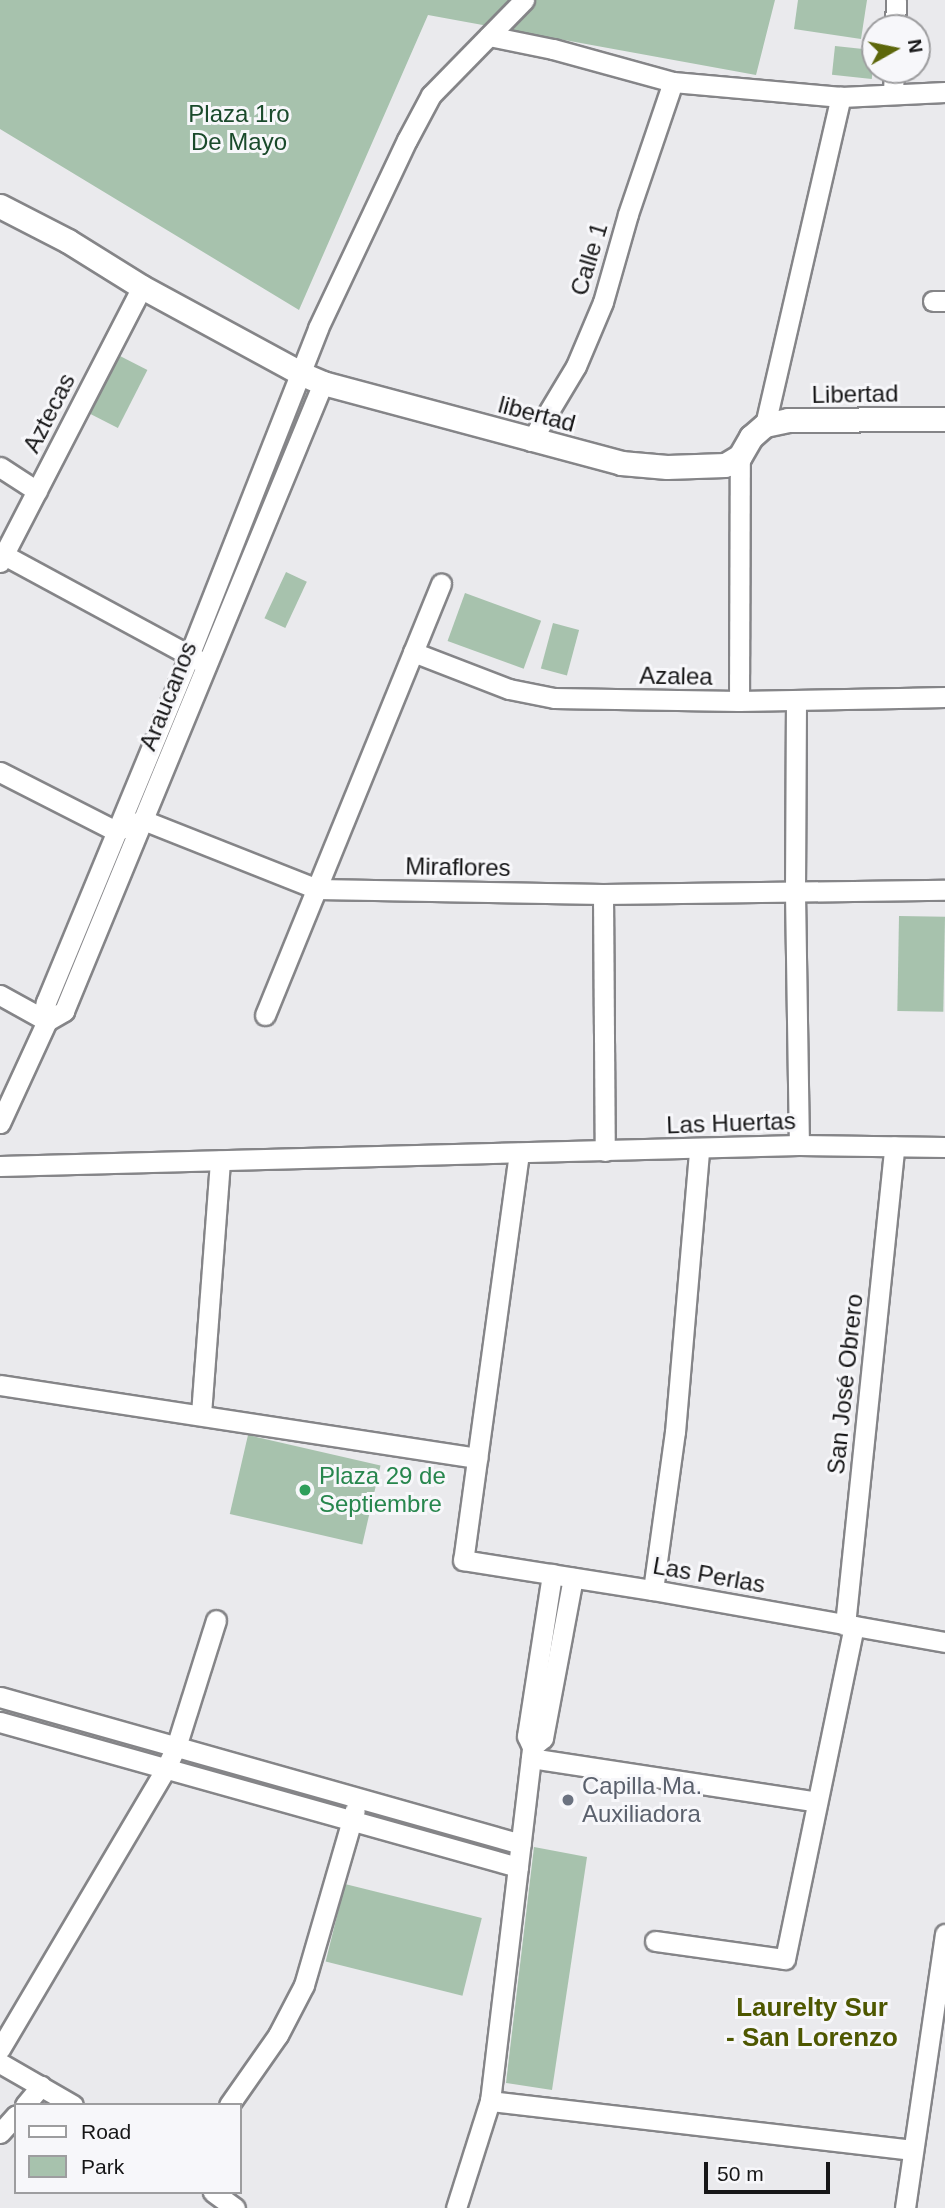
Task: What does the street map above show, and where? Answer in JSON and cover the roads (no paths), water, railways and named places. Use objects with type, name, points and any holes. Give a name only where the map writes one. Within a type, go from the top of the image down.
[{"type":"main road","name":"libertad","points":[[0,206],[68,241],[142,287],[313,378],[621,463],[655,466],[725,465],[740,457]]},
{"type":"main road","name":"Libertad","points":[[765,425],[788,420],[945,419]]},
{"type":"main road","points":[[740,457],[751,437],[765,425]]},
{"type":"street","points":[[313,378],[318,328],[431,94],[524,0]]},
{"type":"street","points":[[489,36],[553,49],[673,82],[841,97],[945,92]]},
{"type":"street","name":"Calle 1","points":[[531,440],[576,366],[603,302],[628,214],[673,82]]},
{"type":"street","points":[[893,84],[893,94]]},
{"type":"street","points":[[765,425],[841,97]]},
{"type":"street","name":"Aztecas","points":[[2,559],[142,287]]},
{"type":"street","name":"Araucanos","points":[[48,1019],[44,1010],[46,1002],[116,831],[189,656],[313,378]]},
{"type":"street","name":"Araucanos","points":[[0,1123],[48,1019],[64,1011],[208,664],[313,378]]},
{"type":"street","points":[[740,457],[740,701]]},
{"type":"street","points":[[0,467],[37,491]]},
{"type":"street","points":[[2,559],[208,664]]},
{"type":"street","points":[[265,1015],[441,584]]},
{"type":"street","name":"Azalea","points":[[413,652],[509,689],[554,698],[740,701],[945,697]]},
{"type":"street","points":[[796,700],[795,893],[799,1145]]},
{"type":"street","points":[[0,772],[116,831],[143,820]]},
{"type":"street","name":"Miraflores","points":[[143,820],[317,889],[603,894],[945,890]]},
{"type":"street","points":[[603,894],[605,1151]]},
{"type":"street","points":[[0,995],[48,1019]]},
{"type":"street","name":"Las Huertas","points":[[0,1166],[699,1150],[799,1145],[945,1147]]},
{"type":"street","name":"San José Obrero","points":[[654,1941],[785,1959],[849,1626],[894,1147]]},
{"type":"street","points":[[653,1590],[675,1432],[699,1150]]},
{"type":"street","points":[[0,1385],[477,1458],[519,1153]]},
{"type":"street","points":[[201,1414],[220,1161]]},
{"type":"street","name":"Las Perlas","points":[[477,1458],[463,1560],[653,1590],[945,1642]]},
{"type":"street","points":[[456,2208],[490,2101],[532,1753],[527,1736],[552,1574]]},
{"type":"street","points":[[532,1753],[543,1738],[573,1578]]},
{"type":"street","points":[[0,2049],[166,1769],[176,1747],[216,1620]]},
{"type":"street","points":[[0,1697],[521,1844]]},
{"type":"street","points":[[0,1722],[518,1867]]},
{"type":"street","points":[[532,1753],[817,1802]]},
{"type":"street","points":[[230,2103],[278,2035],[304,1985],[358,1799]]},
{"type":"street","points":[[905,2208],[945,1934]]},
{"type":"street","points":[[0,2063],[70,2103]]},
{"type":"street","points":[[27,2103],[41,2086]]},
{"type":"street","points":[[490,2101],[912,2150]]},
{"type":"street","points":[[0,2133],[14,2117]]},
{"type":"street","points":[[215,2194],[235,2208]]},
{"type":"place","name":"Plaza 29 de Septiembre","points":[[305,1490]]},
{"type":"place","name":"Capilla Ma. Auxiliadora","points":[[568,1800]]},
{"type":"district","name":"Laurelty Sur - San Lorenzo","points":[[812,2023]]},
{"type":"park label","name":"Plaza 1ro De Mayo","points":[[239,128]]}]
